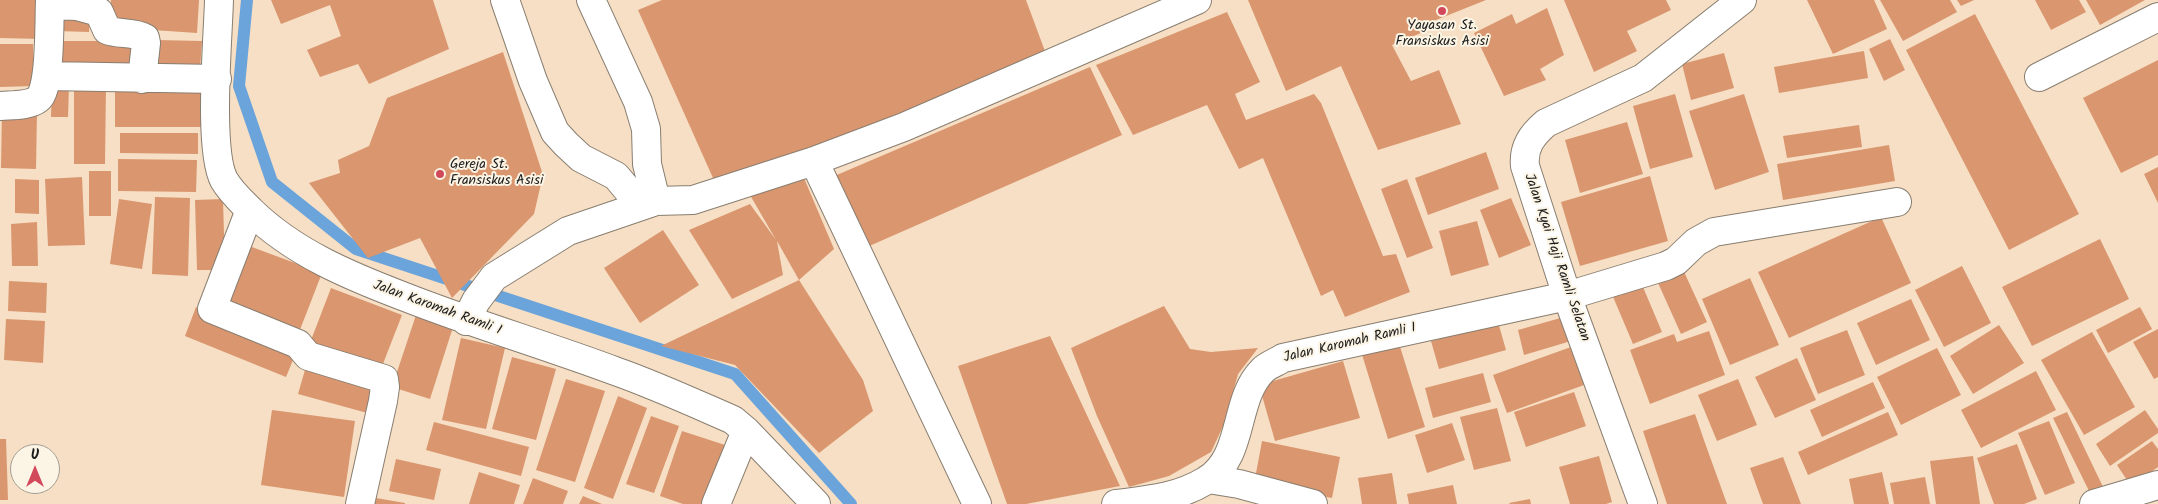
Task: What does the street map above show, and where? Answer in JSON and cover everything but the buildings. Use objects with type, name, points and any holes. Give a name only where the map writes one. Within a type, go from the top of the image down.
[{"type":"street","name":"Jalan Karomah Ramli I","points":[[219,0],[216,121],[218,162],[224,179],[235,195],[250,210],[292,244],[353,277],[466,321],[614,371],[733,420],[746,431],[816,504]]},
{"type":"street","points":[[505,0],[533,81],[555,132],[581,158],[616,176],[648,204]]},
{"type":"street","points":[[591,0],[638,102],[646,128],[648,204]]},
{"type":"street","points":[[466,321],[476,301],[494,277],[568,231],[648,204],[693,200],[814,161],[904,127],[1197,0]]},
{"type":"street","name":"Jalan Kyai Haji Ramli Selatan","points":[[1643,504],[1567,296],[1525,166],[1526,148],[1534,132],[1546,123],[1643,78],[1742,0]]},
{"type":"street","points":[[0,106],[33,102],[42,96],[47,76],[50,2],[89,8],[99,12],[107,30],[113,33],[134,34],[145,38],[142,79]]},
{"type":"street","points":[[2040,77],[2158,17]]},
{"type":"street","points":[[47,76],[217,79]]},
{"type":"street","points":[[814,161],[977,504]]},
{"type":"street","name":"Jalan Karomah Ramli I","points":[[1116,504],[1170,497],[1208,479],[1224,463],[1237,431],[1251,386],[1264,369],[1283,358],[1567,296],[1666,266],[1676,261],[1696,242],[1714,232],[1898,202]]},
{"type":"street","points":[[250,210],[212,309],[298,344],[308,356],[384,379],[383,401],[360,504]]},
{"type":"street","points":[[716,504],[746,431]]},
{"type":"street","points":[[1208,479],[1239,484],[1313,504]]},
{"type":"street","points":[[2094,504],[2158,485]]},
{"type":"waterway","points":[[247,0],[239,86],[272,182],[356,249],[735,374],[851,504]]},
{"type":"place","name":"Yayasan St. Fransiskus Asisi","points":[[1442,11]]},
{"type":"place","name":"Gereja St. Fransiskus Asisi","points":[[440,174]]}]
